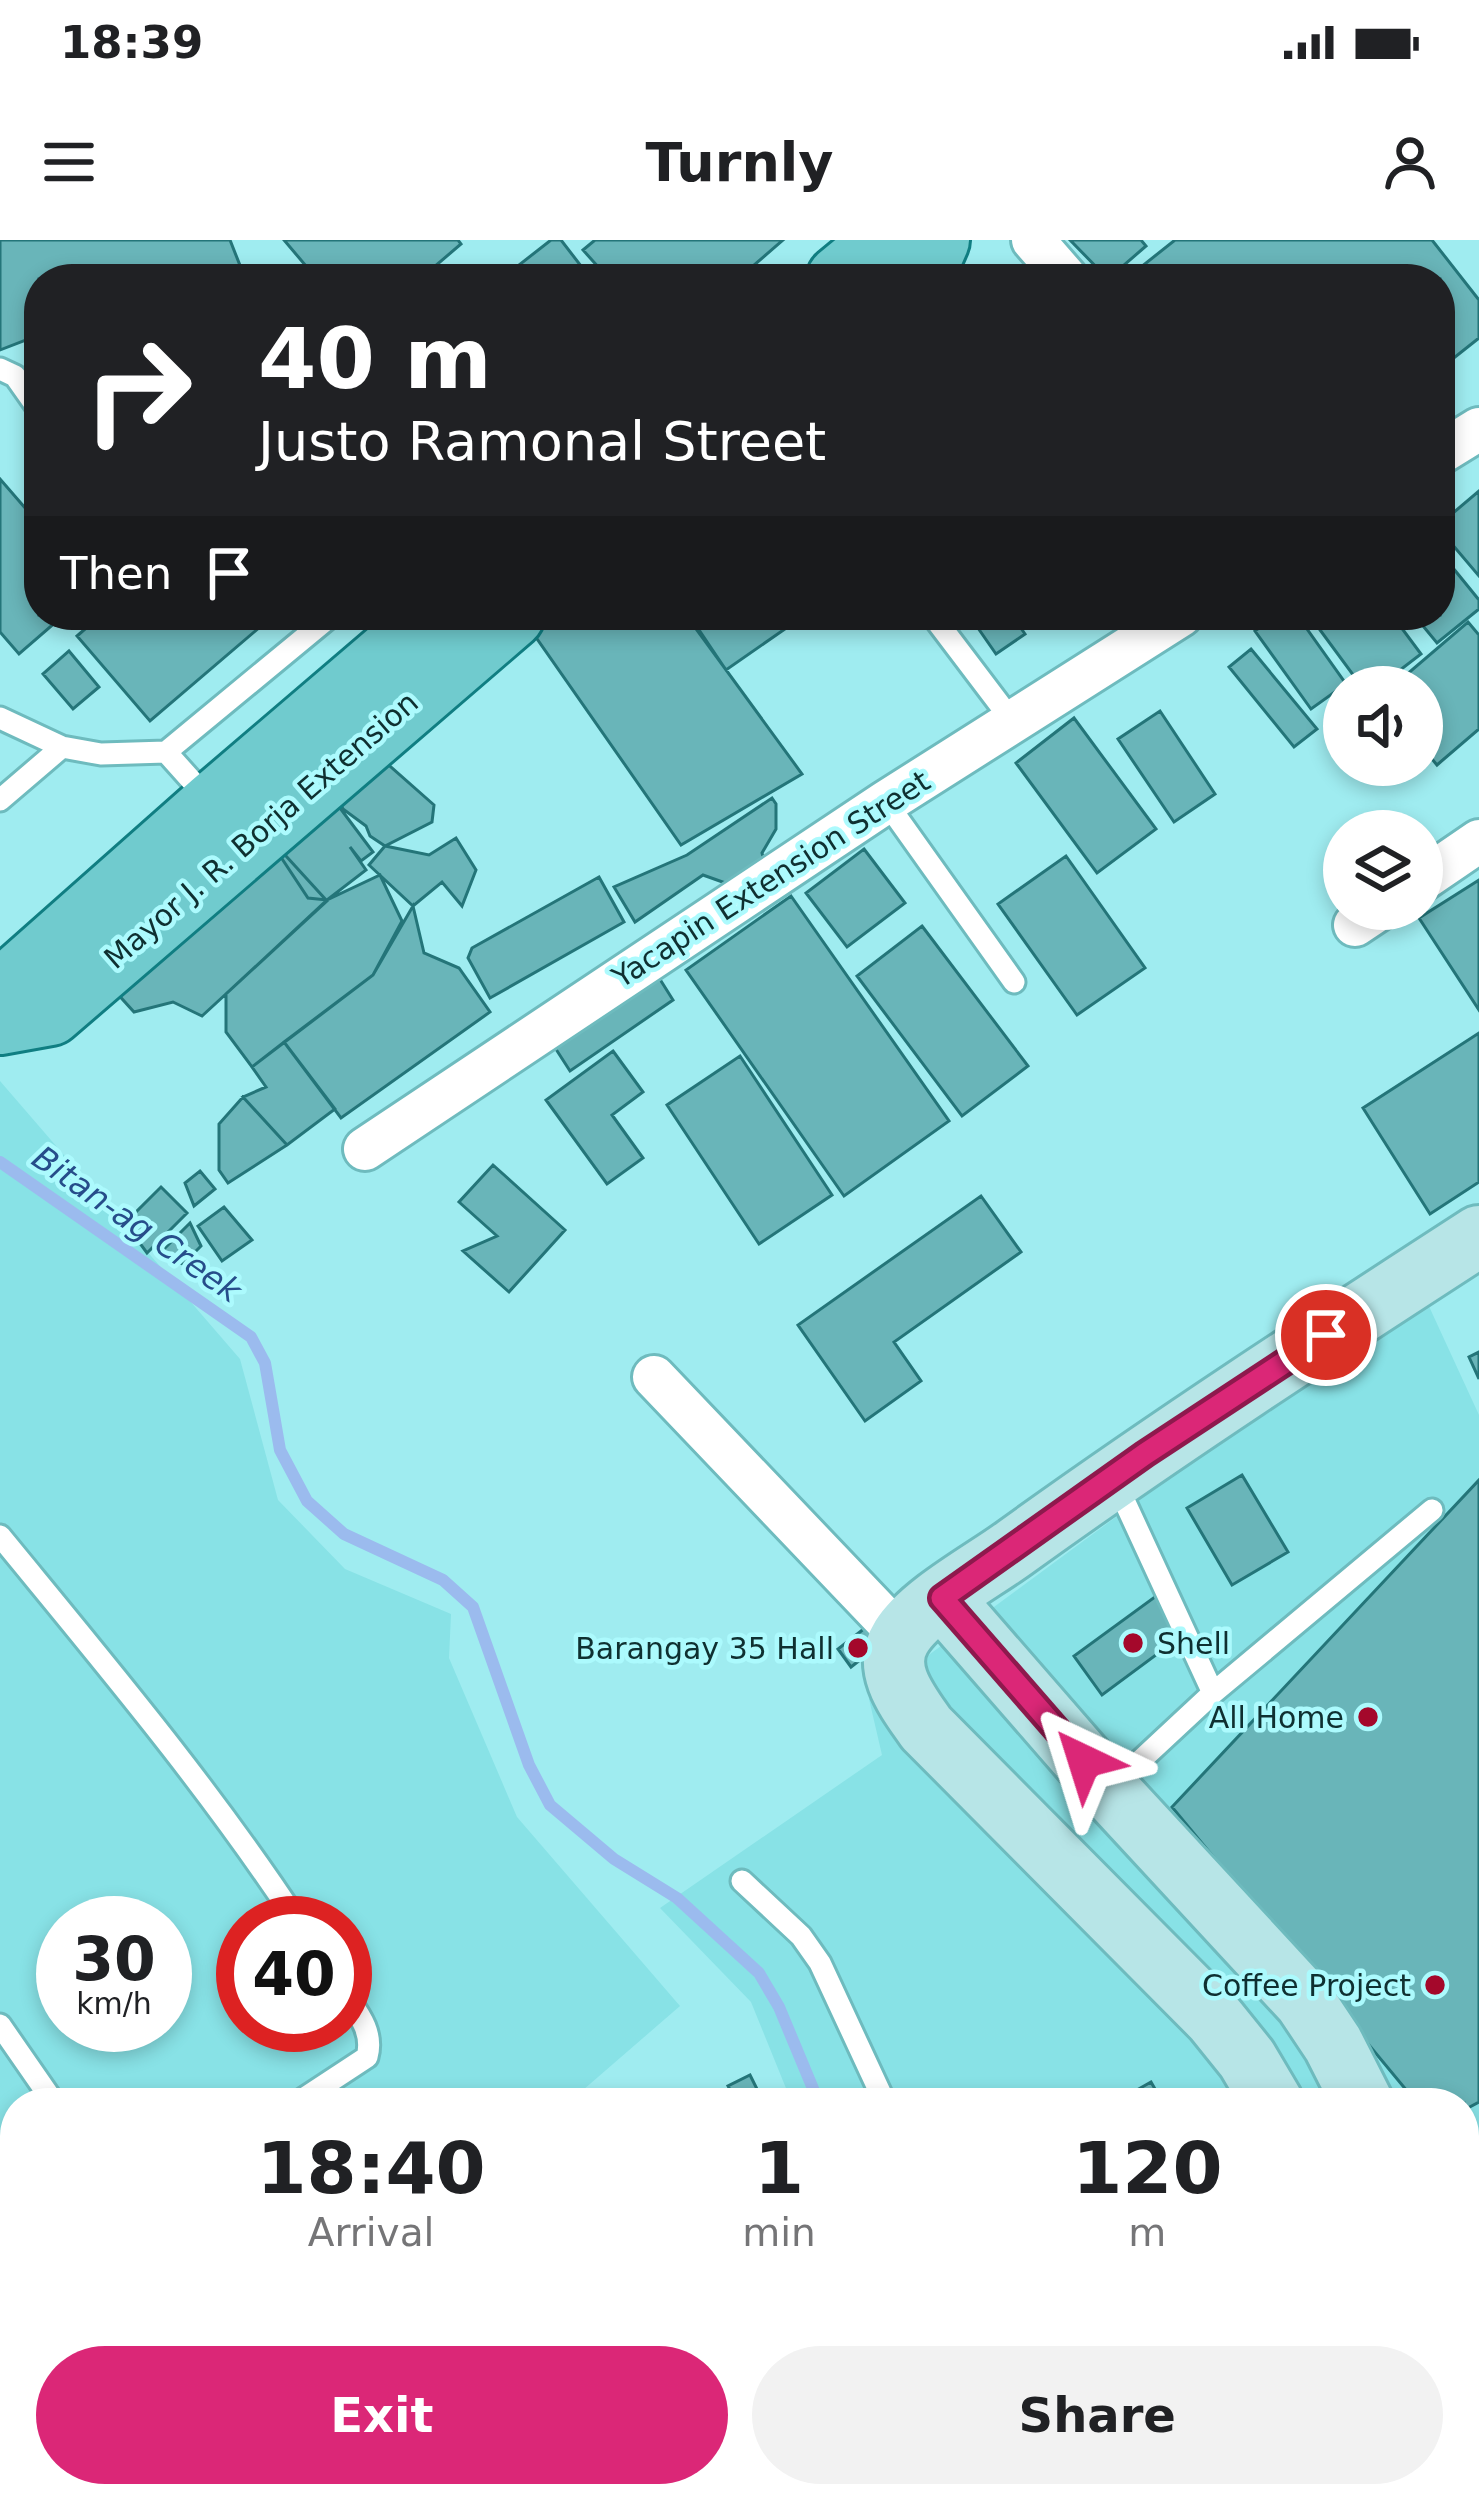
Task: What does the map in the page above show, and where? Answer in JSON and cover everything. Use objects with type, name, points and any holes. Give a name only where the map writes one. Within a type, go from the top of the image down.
[{"type":"main road","points":[[858,264],[887,240]]},
{"type":"main road","name":"Mayor J. R. Borja Extension","points":[[0,1017],[50,1012],[328,739],[423,630]]},
{"type":"main road","name":"Mayor J. R. Borja Extension","points":[[0,1017],[21,976],[214,805],[328,739],[489,630]]},
{"type":"street","points":[[1033,240],[1054,264]]},
{"type":"street","name":"Yacapin Extension Street","points":[[365,1149],[886,802],[1157,630]]},
{"type":"street","points":[[1443,866],[1479,841]]},
{"type":"street","points":[[1264,2088],[1214,2018],[943,1746],[912,1709],[895,1671],[921,1617],[1113,1477],[1479,1236]]},
{"type":"street","points":[[654,1377],[1109,1790],[1305,2002],[1334,2044],[1356,2088]]},
{"type":"lane","points":[[0,369],[15,376],[24,389]]},
{"type":"lane","points":[[0,718],[62,747],[101,754],[166,752],[314,630]]},
{"type":"lane","points":[[943,630],[1013,722]]},
{"type":"lane","points":[[0,800],[62,747]]},
{"type":"lane","points":[[166,752],[214,805]]},
{"type":"lane","points":[[886,802],[1014,982]]},
{"type":"lane","points":[[1113,1477],[1213,1693]]},
{"type":"lane","points":[[1109,1790],[1213,1693],[1432,1510]]},
{"type":"lane","points":[[0,1536],[194,1774],[279,1896]]},
{"type":"lane","points":[[742,1881],[801,1936],[820,1963],[878,2088]]},
{"type":"lane","points":[[0,2025],[44,2088]]},
{"type":"lane","points":[[319,2088],[368,2052]]},
{"type":"shaded area","points":[[0,1081],[240,1359],[278,1500],[345,1569],[451,1614],[449,1658],[517,1817],[680,2006],[585,2088],[0,2088]]},
{"type":"shaded area","points":[[1427,1302],[1479,1415],[1479,2088],[786,2088],[751,2002],[660,1908],[882,1755],[869,1699],[1234,1430]]},
{"type":"building","points":[[0,240],[230,240],[239,264],[24,264],[24,341],[0,350]]},
{"type":"building","points":[[284,240],[458,240],[461,244],[438,264],[304,264]]},
{"type":"building","points":[[551,240],[561,240],[579,264],[520,264]]},
{"type":"building","points":[[595,240],[783,240],[755,264],[596,264],[583,250]]},
{"type":"building","points":[[1070,240],[1141,240],[1146,246],[1125,264],[1093,264]]},
{"type":"building","points":[[1175,240],[1432,240],[1451,264],[1145,264]]},
{"type":"building","points":[[1455,269],[1479,300],[1479,338],[1455,357]]},
{"type":"building","points":[[0,479],[24,507],[24,630],[47,630],[19,654],[0,632]]},
{"type":"building","points":[[1479,491],[1479,576],[1455,548],[1455,511]]},
{"type":"building","points":[[1455,570],[1479,600],[1479,609],[1455,628]]},
{"type":"building","points":[[1468,622],[1479,635],[1479,729],[1443,760],[1443,666],[1417,666]]},
{"type":"building","points":[[84,630],[256,630],[150,721],[77,636]]},
{"type":"building","points":[[531,630],[697,630],[802,774],[681,845]]},
{"type":"building","points":[[699,630],[783,630],[726,670]]},
{"type":"building","points":[[979,630],[1022,630],[1025,634],[996,654]]},
{"type":"building","points":[[1256,630],[1308,630],[1333,666],[1323,666],[1323,700],[1311,709]]},
{"type":"building","points":[[1320,630],[1403,630],[1421,654],[1405,666],[1347,666]]},
{"type":"building","points":[[1426,630],[1453,630],[1437,643]]},
{"type":"building","points":[[1251,649],[1317,729],[1294,747],[1229,667]]},
{"type":"building","points":[[69,651],[99,687],[73,709],[43,674]]},
{"type":"building","points":[[1160,711],[1215,794],[1174,822],[1118,739]]},
{"type":"building","points":[[1074,718],[1156,829],[1097,873],[1016,763]]},
{"type":"building","points":[[383,760],[434,805],[432,822],[385,846],[343,809],[331,785]]},
{"type":"building","points":[[319,780],[373,852],[361,861],[350,847],[366,870],[327,900],[308,898],[265,833]]},
{"type":"building","points":[[772,798],[776,829],[762,853],[765,864],[731,885],[703,875],[635,922],[614,887],[687,855]]},
{"type":"building","points":[[265,833],[327,901],[202,1016],[173,1002],[134,1012],[105,980]]},
{"type":"building","points":[[456,838],[476,870],[462,906],[442,882],[413,906],[369,865],[385,846],[429,855]]},
{"type":"building","points":[[864,849],[905,903],[847,947],[806,893]]},
{"type":"building","points":[[1066,856],[1145,968],[1077,1015],[998,904]]},
{"type":"building","points":[[380,875],[402,921],[373,975],[252,1067],[226,1032],[226,994],[327,900]]},
{"type":"building","points":[[599,877],[624,922],[490,998],[468,958],[472,948]]},
{"type":"building","points":[[1479,880],[1479,1010],[1427,930],[1443,930],[1443,903]]},
{"type":"building","points":[[791,896],[949,1121],[844,1196],[686,970]]},
{"type":"building","points":[[413,906],[424,953],[459,968],[490,1012],[341,1118],[284,1042],[373,975]]},
{"type":"building","points":[[922,926],[1028,1066],[962,1116],[857,976]]},
{"type":"building","points":[[656,973],[673,1000],[570,1071],[552,1043]]},
{"type":"building","points":[[1479,1033],[1479,1182],[1430,1214],[1363,1108]]},
{"type":"building","points":[[284,1042],[335,1109],[287,1145],[243,1097],[266,1087],[252,1067]]},
{"type":"building","points":[[613,1051],[643,1092],[612,1115],[643,1158],[607,1184],[546,1100]]},
{"type":"building","points":[[740,1056],[832,1195],[759,1244],[667,1105]]},
{"type":"building","points":[[243,1097],[287,1145],[228,1183],[219,1170],[219,1124]]},
{"type":"building","points":[[493,1165],[565,1230],[509,1292],[463,1251],[497,1236],[459,1202]]},
{"type":"building","points":[[200,1171],[215,1189],[194,1206],[185,1183]]},
{"type":"building","points":[[161,1187],[187,1213],[147,1253],[125,1223]]},
{"type":"building","points":[[981,1196],[1021,1252],[894,1342],[921,1381],[865,1421],[798,1325]]},
{"type":"building","points":[[224,1207],[252,1240],[222,1261],[198,1226]]},
{"type":"building","points":[[190,1223],[201,1246],[183,1264],[158,1255]]},
{"type":"building","points":[[1479,1352],[1479,1379],[1469,1357]]},
{"type":"building","points":[[1242,1475],[1288,1552],[1232,1585],[1187,1508]]},
{"type":"building","name":"All Home","points":[[1479,1480],[1479,2088],[1405,2088],[1172,1807]]},
{"type":"building","name":"Shell","points":[[1163,1591],[1191,1629],[1102,1695],[1074,1656]]},
{"type":"building","name":"Barangay 35 Hall","points":[[865,1628],[878,1646],[851,1667],[838,1649]]},
{"type":"building","points":[[750,2075],[756,2088],[729,2088]]},
{"type":"waterway","name":"Bitan-ag Creek","points":[[0,1162],[251,1337],[265,1363],[280,1450],[307,1501],[344,1534],[443,1580],[473,1607],[529,1765],[550,1805],[614,1859],[677,1898],[759,1973],[779,2007],[813,2088]]},
{"type":"place","name":"Shell","points":[[1133,1643]]},
{"type":"place","name":"Barangay 35 Hall","points":[[858,1648]]},
{"type":"place","name":"All Home","points":[[1368,1717]]},
{"type":"place","name":"Coffee Project","points":[[1435,1985]]},
{"type":"route","points":[[1084,1761],[942,1598],[1145,1454],[1326,1335]]}]
